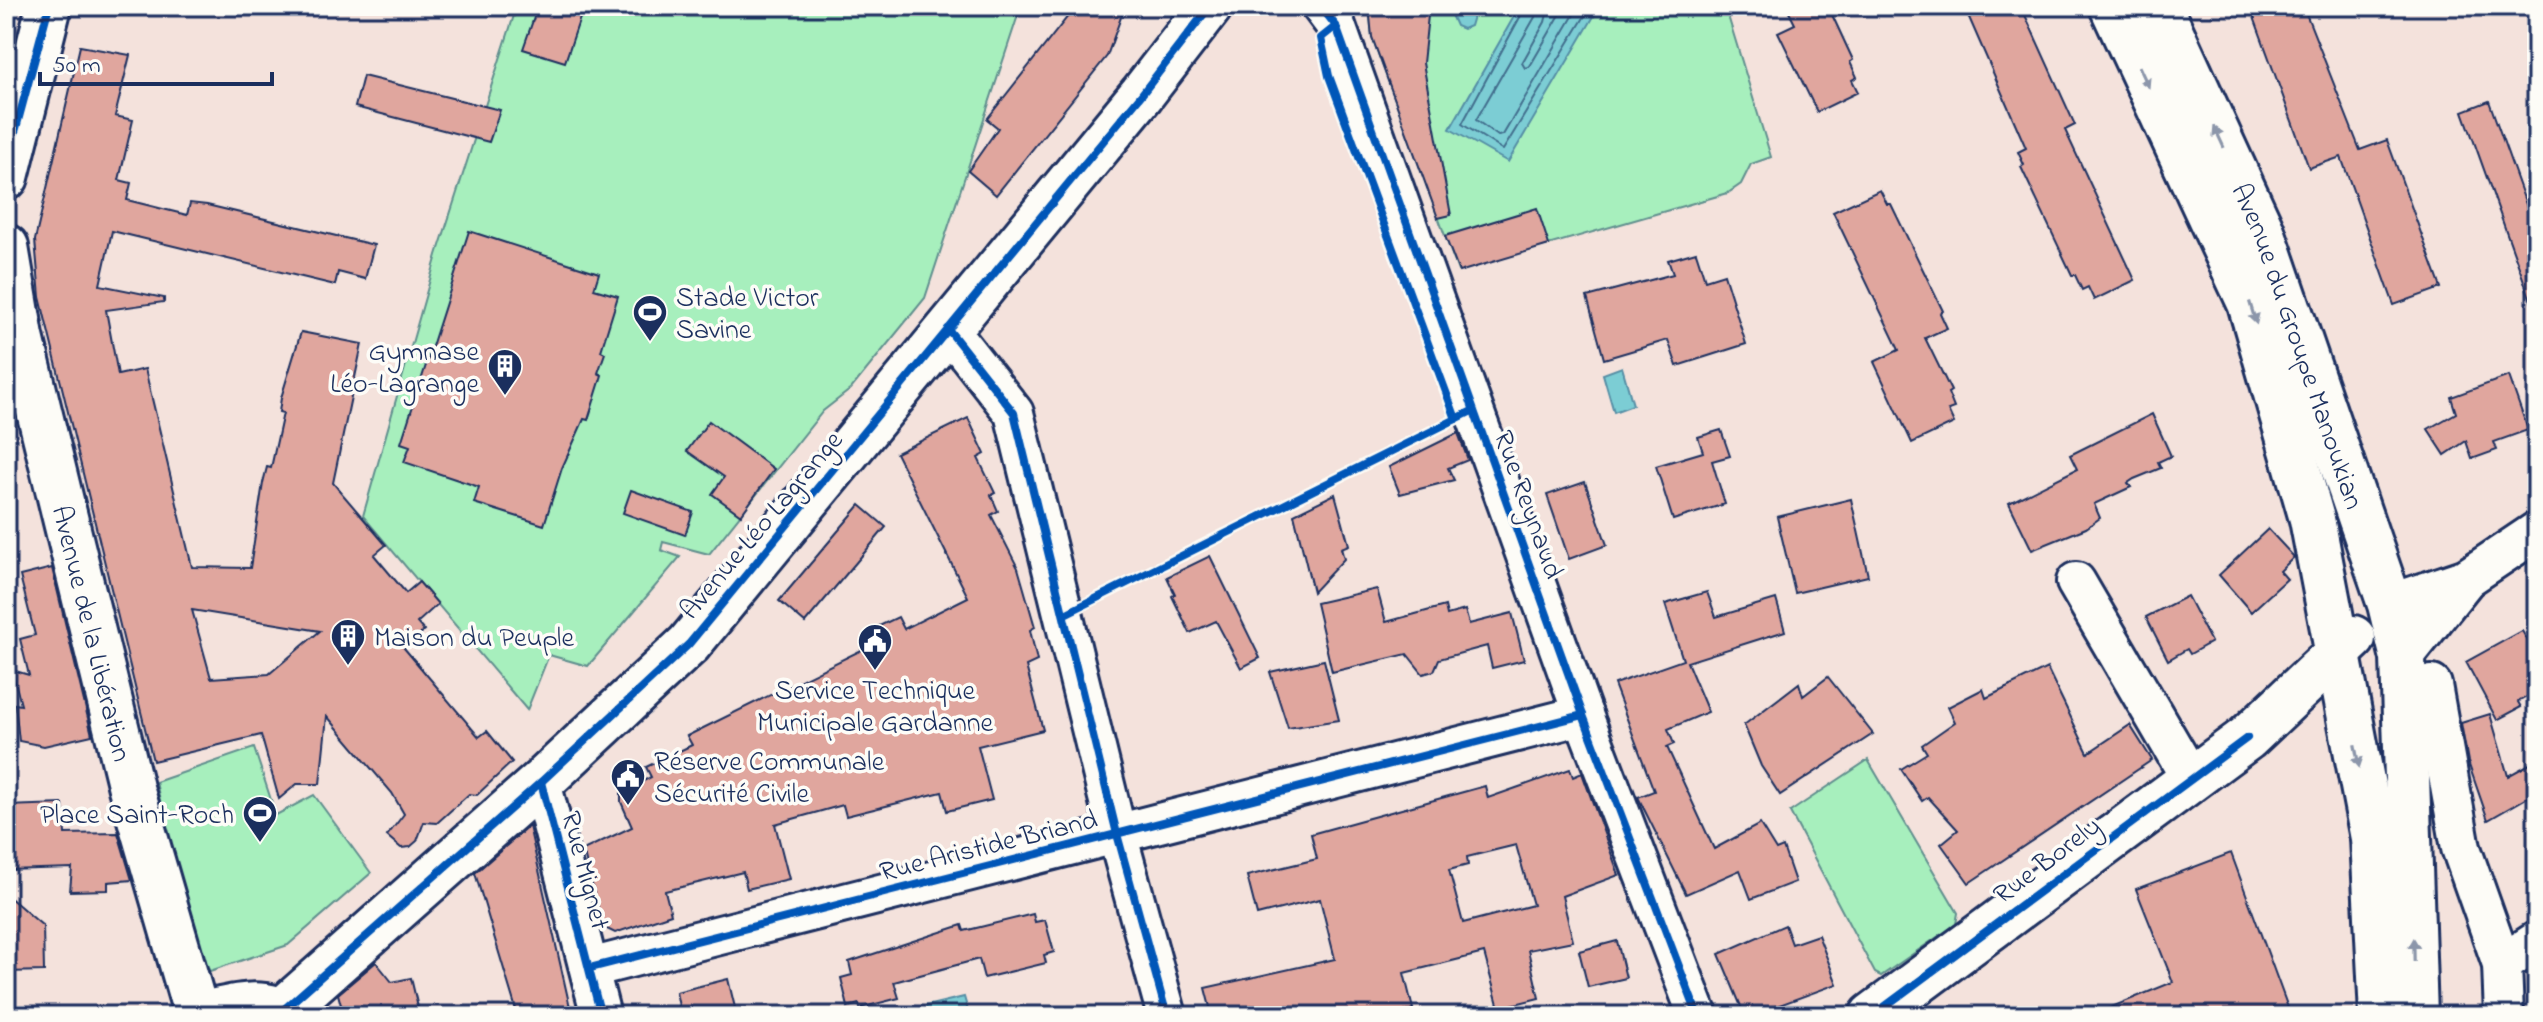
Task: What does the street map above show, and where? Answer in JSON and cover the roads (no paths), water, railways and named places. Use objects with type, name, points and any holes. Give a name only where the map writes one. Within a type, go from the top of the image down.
[{"type":"main road","points":[[6,93],[10,61],[26,6]]},
{"type":"main road","points":[[7,158],[49,6]]},
{"type":"main road","name":"Avenue Léo Lagrange","points":[[285,1013],[689,644],[1210,6]]},
{"type":"main road","name":"Avenue du Groupe Manoukian","points":[[2112,6],[2250,303],[2317,546],[2373,838],[2382,1016]]},
{"type":"main road","name":"Avenue du Groupe Manoukian","points":[[2159,6],[2262,231],[2390,604]]},
{"type":"main road","name":"Avenue de la Libération","points":[[6,247],[21,337],[131,788],[197,1016]]},
{"type":"main road","name":"Avenue du Groupe Manoukian","points":[[2317,546],[2346,575],[2390,604]]},
{"type":"main road","points":[[2390,604],[2418,672],[2406,753],[2415,1016]]},
{"type":"main road","name":"Rue Borely","points":[[1872,1016],[2247,738],[2390,604]]},
{"type":"main road","points":[[2348,706],[2418,672]]},
{"type":"main road","points":[[2305,684],[2374,720],[2406,753]]},
{"type":"main road","name":"Rue Borely","points":[[2247,738],[2348,706]]},
{"type":"main road","points":[[197,1016],[245,1005],[285,1013]]},
{"type":"street","name":"Rue Reynaud","points":[[1321,7],[1336,26],[1689,1014]]},
{"type":"street","points":[[948,329],[1014,413],[1117,834],[1167,1016]]},
{"type":"street","points":[[2390,604],[2467,578],[2537,531]]},
{"type":"street","points":[[2467,578],[2430,625],[2418,672],[2461,848],[2520,952],[2504,1016]]},
{"type":"street","points":[[2076,582],[2191,779]]},
{"type":"street","points":[[2390,604],[2430,625]]},
{"type":"street","name":"Rue Aristide Briand","points":[[590,968],[1583,715]]},
{"type":"street","name":"Rue Mignet","points":[[541,782],[601,1016]]},
{"type":"water","points":[[1447,6],[1476,6],[1470,26],[1463,29],[1456,26]]},
{"type":"water","points":[[1520,6],[1600,6],[1508,162],[1450,129]]},
{"type":"water","points":[[1622,367],[1633,405],[1614,412],[1603,374]]},
{"type":"water","points":[[964,997],[969,1014],[928,1016],[926,1006]]},
{"type":"place","name":"Stade Victor Savine","points":[[650,343]]},
{"type":"place","name":"Gymnase Léo-Lagrange","points":[[505,397]]},
{"type":"place","name":"Maison du Peuple","points":[[348,667]]},
{"type":"place","name":"Service Technique Municipale Gardanne","points":[[875,672]]},
{"type":"place","name":"Réserve Communale Sécurité Civile","points":[[628,807]]},
{"type":"place","name":"Place Saint-Roch","points":[[260,844]]}]
